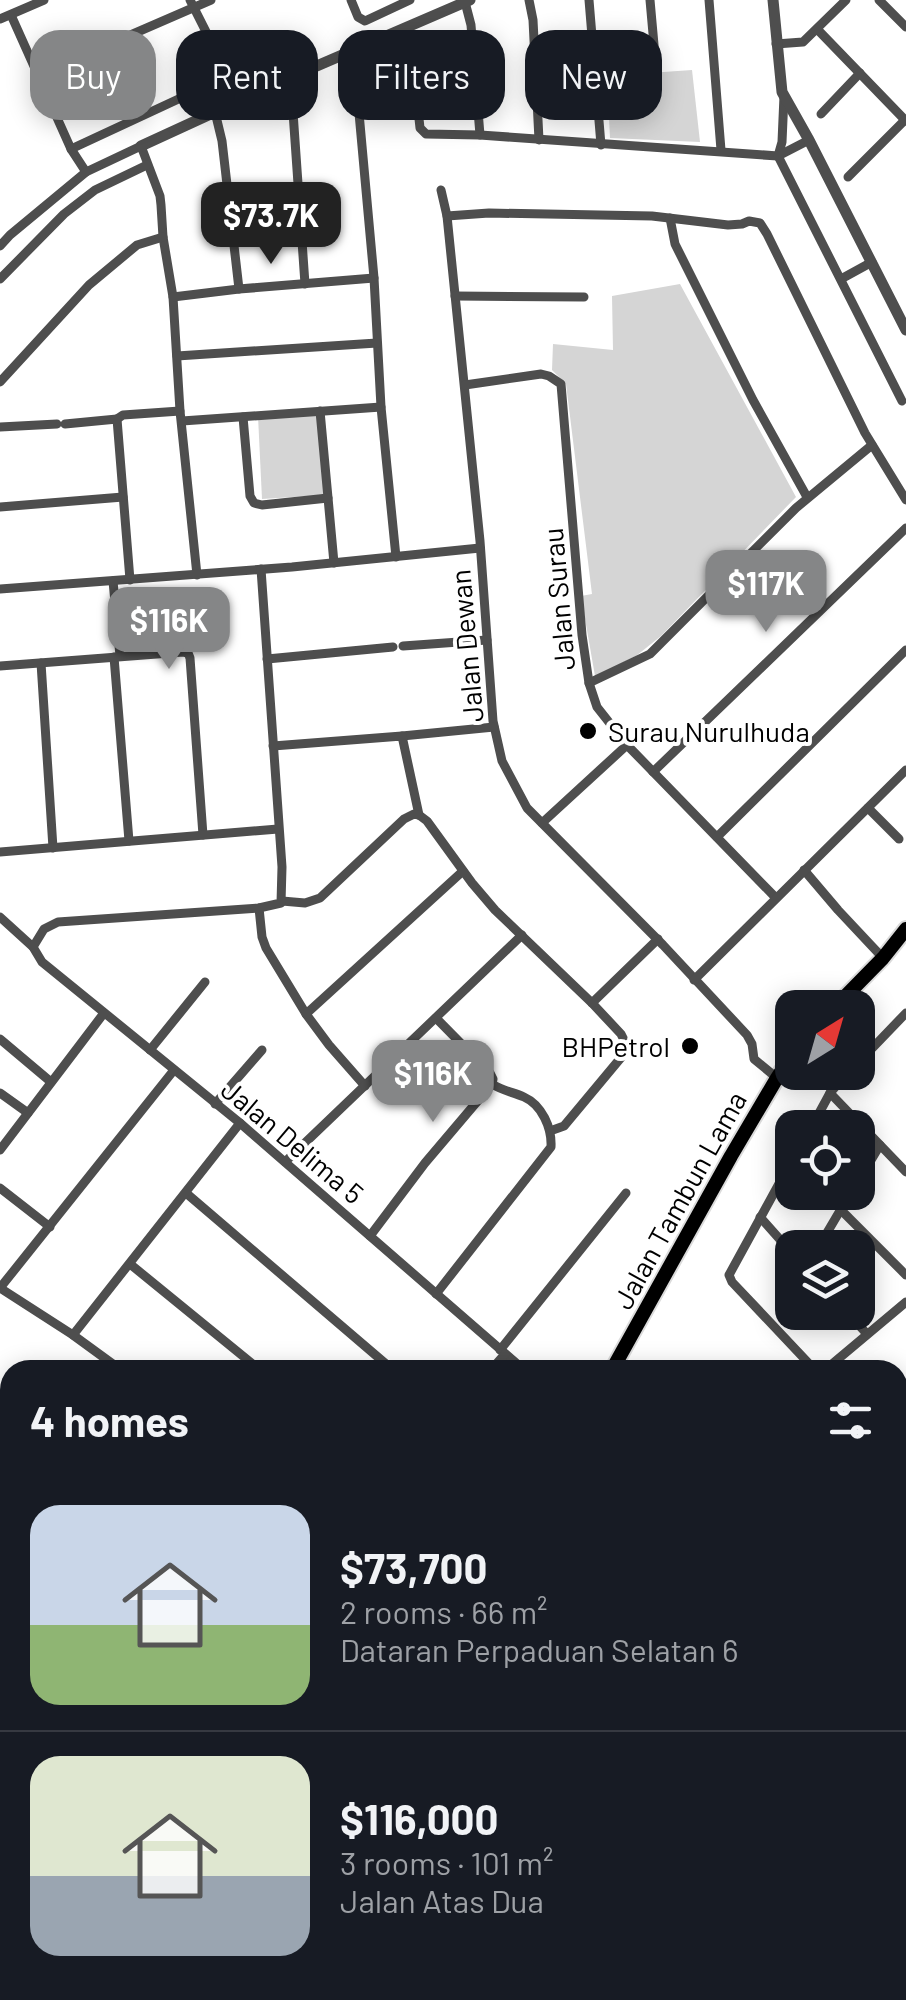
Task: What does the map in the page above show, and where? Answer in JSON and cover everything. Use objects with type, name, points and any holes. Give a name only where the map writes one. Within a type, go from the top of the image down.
[{"type":"main road","points":[[852,990],[906,929]]},
{"type":"main road","name":"Jalan Tambun Lama","points":[[618,1360],[775,1082]]},
{"type":"street","points":[[0,19],[44,0]]},
{"type":"street","points":[[136,30],[192,4],[212,0]]},
{"type":"street","points":[[351,0],[364,21],[410,0]]},
{"type":"street","points":[[529,0],[538,140]]},
{"type":"street","points":[[589,0],[601,145]]},
{"type":"street","points":[[650,0],[653,30]]},
{"type":"street","points":[[710,0],[721,150]]},
{"type":"street","points":[[773,0],[784,96],[906,330]]},
{"type":"street","points":[[776,44],[803,42],[846,0]]},
{"type":"street","points":[[879,0],[906,26]]},
{"type":"street","points":[[400,30],[441,6],[468,1],[480,135]]},
{"type":"street","points":[[192,4],[205,30]]},
{"type":"street","points":[[11,15],[30,61]]},
{"type":"street","points":[[409,26],[420,128],[424,134],[778,156],[810,140]]},
{"type":"street","points":[[817,29],[906,120],[848,177]]},
{"type":"street","points":[[821,114],[860,73]]},
{"type":"street","points":[[784,96],[778,156],[902,400]]},
{"type":"street","points":[[70,149],[176,100]]},
{"type":"street","points":[[56,120],[86,172]]},
{"type":"street","points":[[0,246],[86,172],[198,120]]},
{"type":"street","points":[[218,120],[239,289]]},
{"type":"street","points":[[294,120],[305,284]]},
{"type":"street","points":[[360,120],[374,278],[380,406],[396,557]]},
{"type":"street","points":[[141,146],[160,196],[198,575]]},
{"type":"street","points":[[0,279],[64,214],[96,190],[146,165]]},
{"type":"street","name":"Jalan Dewan","points":[[441,190],[465,385],[494,726],[502,760],[527,808],[750,1039],[757,1062],[775,1076]]},
{"type":"street","points":[[447,216],[490,213],[670,218],[728,226],[749,221],[760,223],[872,445],[906,500]]},
{"type":"street","points":[[670,218],[675,244],[753,400],[808,497]]},
{"type":"street","points":[[0,227],[10,235]]},
{"type":"street","points":[[0,382],[89,285],[137,245],[163,237]]},
{"type":"street","points":[[840,279],[872,262]]},
{"type":"street","points":[[173,297],[374,278]]},
{"type":"street","points":[[455,296],[584,297]]},
{"type":"street","points":[[177,356],[376,343]]},
{"type":"street","points":[[0,363],[10,371]]},
{"type":"street","name":"Jalan Surau","points":[[465,385],[541,374],[561,384],[582,635],[588,684],[597,707],[652,772],[776,898]]},
{"type":"street","points":[[0,427],[117,419],[123,415],[244,417],[380,406]]},
{"type":"street","points":[[320,411],[334,563]]},
{"type":"street","points":[[244,417],[250,496],[254,503],[262,506],[328,498]]},
{"type":"street","points":[[117,419],[130,580]]},
{"type":"street","points":[[588,684],[650,654],[808,497],[872,445]]},
{"type":"street","points":[[0,507],[124,497]]},
{"type":"street","points":[[652,772],[906,528]]},
{"type":"street","points":[[0,588],[261,570],[480,548]]},
{"type":"street","points":[[261,570],[282,901]]},
{"type":"street","points":[[114,581],[129,841]]},
{"type":"street","points":[[267,659],[487,640]]},
{"type":"street","points":[[717,837],[906,650]]},
{"type":"street","points":[[0,666],[183,652],[190,655],[204,835]]},
{"type":"street","points":[[41,663],[53,848]]},
{"type":"street","points":[[273,746],[494,726]]},
{"type":"street","points":[[402,736],[419,815]]},
{"type":"street","points":[[542,823],[627,745]]},
{"type":"street","points":[[694,980],[906,770]]},
{"type":"street","points":[[868,808],[899,840]]},
{"type":"street","points":[[33,947],[44,929],[58,922],[259,908],[282,901],[305,903],[320,898],[404,819],[419,815],[428,821],[495,910],[592,1003],[626,1044],[624,1054],[564,1126],[550,1132]]},
{"type":"street","points":[[0,852],[278,829]]},
{"type":"street","points":[[306,1014],[463,870]]},
{"type":"street","points":[[804,870],[884,958]]},
{"type":"street","points":[[259,908],[266,948],[306,1014],[365,1086]]},
{"type":"street","name":"Jalan Delima 5","points":[[0,917],[33,947],[42,962],[285,1162],[512,1360]]},
{"type":"street","points":[[285,1162],[522,935]]},
{"type":"street","points":[[592,1003],[658,940]]},
{"type":"street","points":[[150,1050],[205,982]]},
{"type":"street","points":[[0,1150],[104,1013]]},
{"type":"street","points":[[875,1046],[906,1014]]},
{"type":"street","points":[[370,1236],[492,1084],[492,1076],[436,1018]]},
{"type":"street","points":[[0,1039],[52,1082]]},
{"type":"street","points":[[215,1104],[262,1050]]},
{"type":"street","points":[[107,1360],[0,1288],[174,1070]]},
{"type":"street","points":[[436,1294],[550,1147],[550,1132],[533,1103],[492,1084]]},
{"type":"street","points":[[820,1110],[833,1090]]},
{"type":"street","points":[[0,1093],[28,1113]]},
{"type":"street","points":[[830,1093],[906,1172]]},
{"type":"street","points":[[73,1335],[240,1124]]},
{"type":"street","points":[[875,1153],[880,1145]]},
{"type":"street","points":[[0,1188],[50,1226]]},
{"type":"street","points":[[775,1190],[729,1277],[806,1360]]},
{"type":"street","points":[[497,1360],[626,1193]]},
{"type":"street","points":[[186,1194],[381,1360]]},
{"type":"street","points":[[829,1230],[841,1210],[906,1275]]},
{"type":"street","points":[[760,1217],[775,1234]]},
{"type":"street","points":[[130,1264],[248,1360]]},
{"type":"street","points":[[837,1360],[906,1302]]},
{"type":"street","points":[[863,1330],[867,1334]]},
{"type":"shaded area","points":[[692,70],[700,142],[610,138],[609,120],[662,120],[662,72]]},
{"type":"shaded area","points":[[680,284],[796,497],[661,636],[636,656],[595,676],[581,596],[592,594],[566,384],[552,370],[553,344],[613,350],[612,296]]},
{"type":"shaded area","points":[[319,413],[325,495],[262,499],[258,416]]},
{"type":"place","name":"Surau Nurulhuda","points":[[588,731]]},
{"type":"place","name":"BHPetrol","points":[[690,1046]]}]
